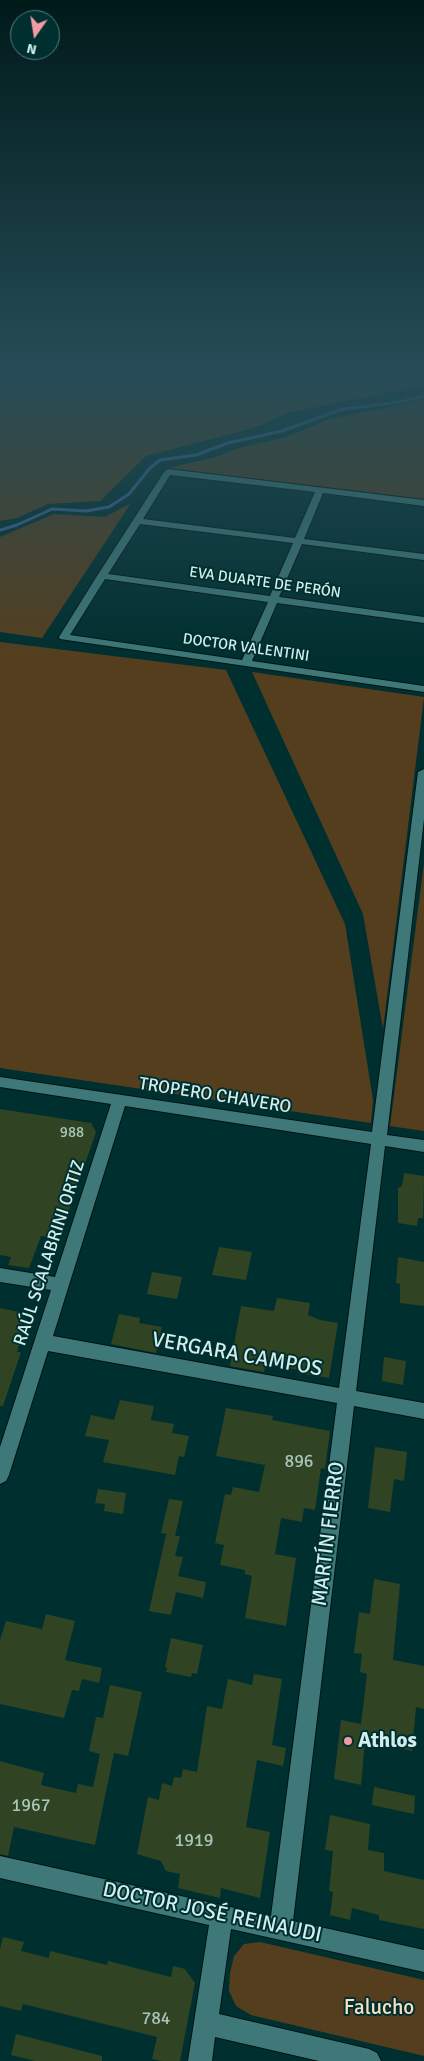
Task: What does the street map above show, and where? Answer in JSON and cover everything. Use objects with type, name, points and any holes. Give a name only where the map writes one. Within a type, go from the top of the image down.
[{"type":"street","points":[[102,576],[168,472],[424,503]]},
{"type":"street","points":[[246,664],[320,491]]},
{"type":"street","points":[[137,521],[424,557]]},
{"type":"street","name":"EVA DUARTE DE PERÓN","points":[[102,576],[424,620]]},
{"type":"street","name":"DOCTOR VALENTINI","points":[[102,576],[64,637],[424,689]]},
{"type":"street","name":"MARTÍN FIERRO","points":[[280,1928],[424,772]]},
{"type":"street","name":"TROPERO CHAVERO","points":[[0,1082],[424,1146]]},
{"type":"street","name":"RAÚL SCALABRINI ORTIZ","points":[[0,1475],[120,1100]]},
{"type":"street","points":[[0,1275],[60,1285]]},
{"type":"street","name":"VERGARA CAMPOS","points":[[42,1342],[424,1411]]},
{"type":"street","name":"DOCTOR JOSÉ REINAUDI","points":[[0,1867],[424,1961]]},
{"type":"street","points":[[200,2061],[222,1915]]},
{"type":"street","points":[[206,2023],[369,2061]]},
{"type":"green space","points":[[0,471],[130,471],[100,501],[48,504],[17,518],[0,521]]},
{"type":"green space","points":[[193,471],[424,471],[424,499]]},
{"type":"green space","points":[[131,503],[42,638],[0,632],[0,537],[54,514],[105,517]]},
{"type":"green space","points":[[0,642],[226,670],[345,924],[373,1100],[371,1123],[0,1068]]},
{"type":"green space","points":[[252,672],[424,697],[383,1029],[363,914]]},
{"type":"green space","points":[[424,863],[424,1131],[390,1126]]},
{"type":"green space","name":"Falucho","points":[[260,1942],[424,1980],[424,2056],[251,2015],[236,2006],[229,1991],[230,1973],[234,1956],[244,1944]]},
{"type":"building","points":[[0,1109],[91,1123],[96,1132],[59,1239],[41,1236],[29,1268],[8,1265],[11,1257],[0,1255]]},
{"type":"building","points":[[404,1173],[424,1176],[423,1218],[418,1218],[417,1226],[398,1223],[398,1188],[402,1186]]},
{"type":"building","points":[[219,1247],[252,1252],[246,1280],[212,1275]]},
{"type":"building","points":[[398,1257],[424,1262],[424,1306],[400,1303],[400,1284],[396,1283]]},
{"type":"building","points":[[152,1272],[182,1277],[177,1299],[147,1294]]},
{"type":"building","points":[[277,1298],[310,1303],[308,1315],[320,1320],[338,1323],[329,1378],[298,1373],[299,1370],[265,1364],[264,1372],[230,1366],[241,1306],[274,1311]]},
{"type":"building","points":[[0,1308],[19,1312],[17,1319],[27,1321],[17,1352],[21,1352],[3,1406],[0,1406]]},
{"type":"building","points":[[119,1314],[140,1318],[139,1323],[162,1327],[156,1353],[111,1344]]},
{"type":"building","points":[[384,1357],[406,1361],[403,1385],[382,1381]]},
{"type":"building","points":[[120,1400],[154,1406],[151,1420],[174,1424],[172,1433],[189,1436],[184,1457],[179,1456],[175,1475],[103,1462],[109,1440],[85,1436],[91,1415],[114,1420]]},
{"type":"building","points":[[226,1408],[273,1416],[272,1420],[330,1431],[325,1469],[321,1468],[315,1510],[304,1508],[302,1522],[281,1518],[275,1554],[296,1558],[286,1626],[245,1618],[252,1576],[245,1574],[245,1570],[220,1565],[224,1545],[215,1543],[225,1494],[231,1495],[233,1487],[259,1492],[265,1465],[216,1456]]},
{"type":"building","points":[[375,1447],[407,1452],[404,1481],[394,1479],[390,1512],[368,1508]]},
{"type":"building","points":[[98,1489],[126,1493],[123,1514],[104,1511],[105,1504],[95,1503]]},
{"type":"building","points":[[169,1499],[183,1501],[175,1536],[180,1536],[175,1556],[183,1557],[178,1576],[206,1582],[203,1598],[176,1592],[171,1615],[149,1611],[166,1534],[161,1533]]},
{"type":"building","points":[[374,1579],[400,1584],[393,1660],[424,1666],[424,1709],[416,1707],[412,1751],[365,1741],[361,1785],[334,1779],[341,1720],[361,1724],[367,1674],[360,1672],[362,1654],[354,1653],[359,1612],[370,1614]]},
{"type":"building","points":[[46,1614],[75,1621],[65,1660],[102,1668],[99,1683],[82,1679],[79,1691],[72,1690],[64,1718],[0,1704],[0,1640],[6,1621],[42,1629]]},
{"type":"building","points":[[171,1638],[203,1645],[197,1674],[192,1673],[191,1677],[166,1672],[167,1668],[165,1667]]},
{"type":"building","points":[[254,1674],[282,1679],[272,1745],[286,1748],[283,1766],[257,1760],[246,1827],[270,1832],[260,1898],[221,1888],[220,1898],[178,1888],[180,1874],[166,1871],[161,1861],[137,1854],[148,1797],[159,1800],[162,1783],[172,1786],[174,1777],[181,1778],[183,1769],[197,1772],[207,1706],[222,1709],[228,1679],[252,1685]]},
{"type":"building","points":[[110,1685],[142,1692],[128,1756],[114,1753],[95,1845],[14,1827],[8,1856],[0,1854],[0,1761],[44,1773],[41,1785],[76,1793],[78,1784],[93,1787],[100,1754],[89,1751],[96,1717],[103,1718]]},
{"type":"building","points":[[374,1787],[415,1796],[414,1814],[372,1805]]},
{"type":"building","points":[[330,1815],[370,1824],[368,1850],[384,1853],[384,1871],[424,1880],[424,1929],[379,1920],[379,1915],[352,1908],[350,1920],[330,1915],[333,1892],[329,1891],[333,1851],[325,1850]]},
{"type":"building","points":[[3,1937],[24,1942],[21,1951],[49,1958],[50,1951],[107,1965],[108,1961],[171,1977],[173,1966],[185,1969],[195,1983],[180,2061],[152,2059],[157,2037],[23,2004],[21,2011],[0,2006],[0,1949]]},
{"type":"building","points":[[16,2034],[102,2056],[102,2061],[35,2061],[11,2055]]},
{"type":"waterway","points":[[0,530],[17,525],[52,509],[86,511],[109,507],[129,494],[147,471]]},
{"type":"place","name":"Athlos","points":[[348,1741]]}]
